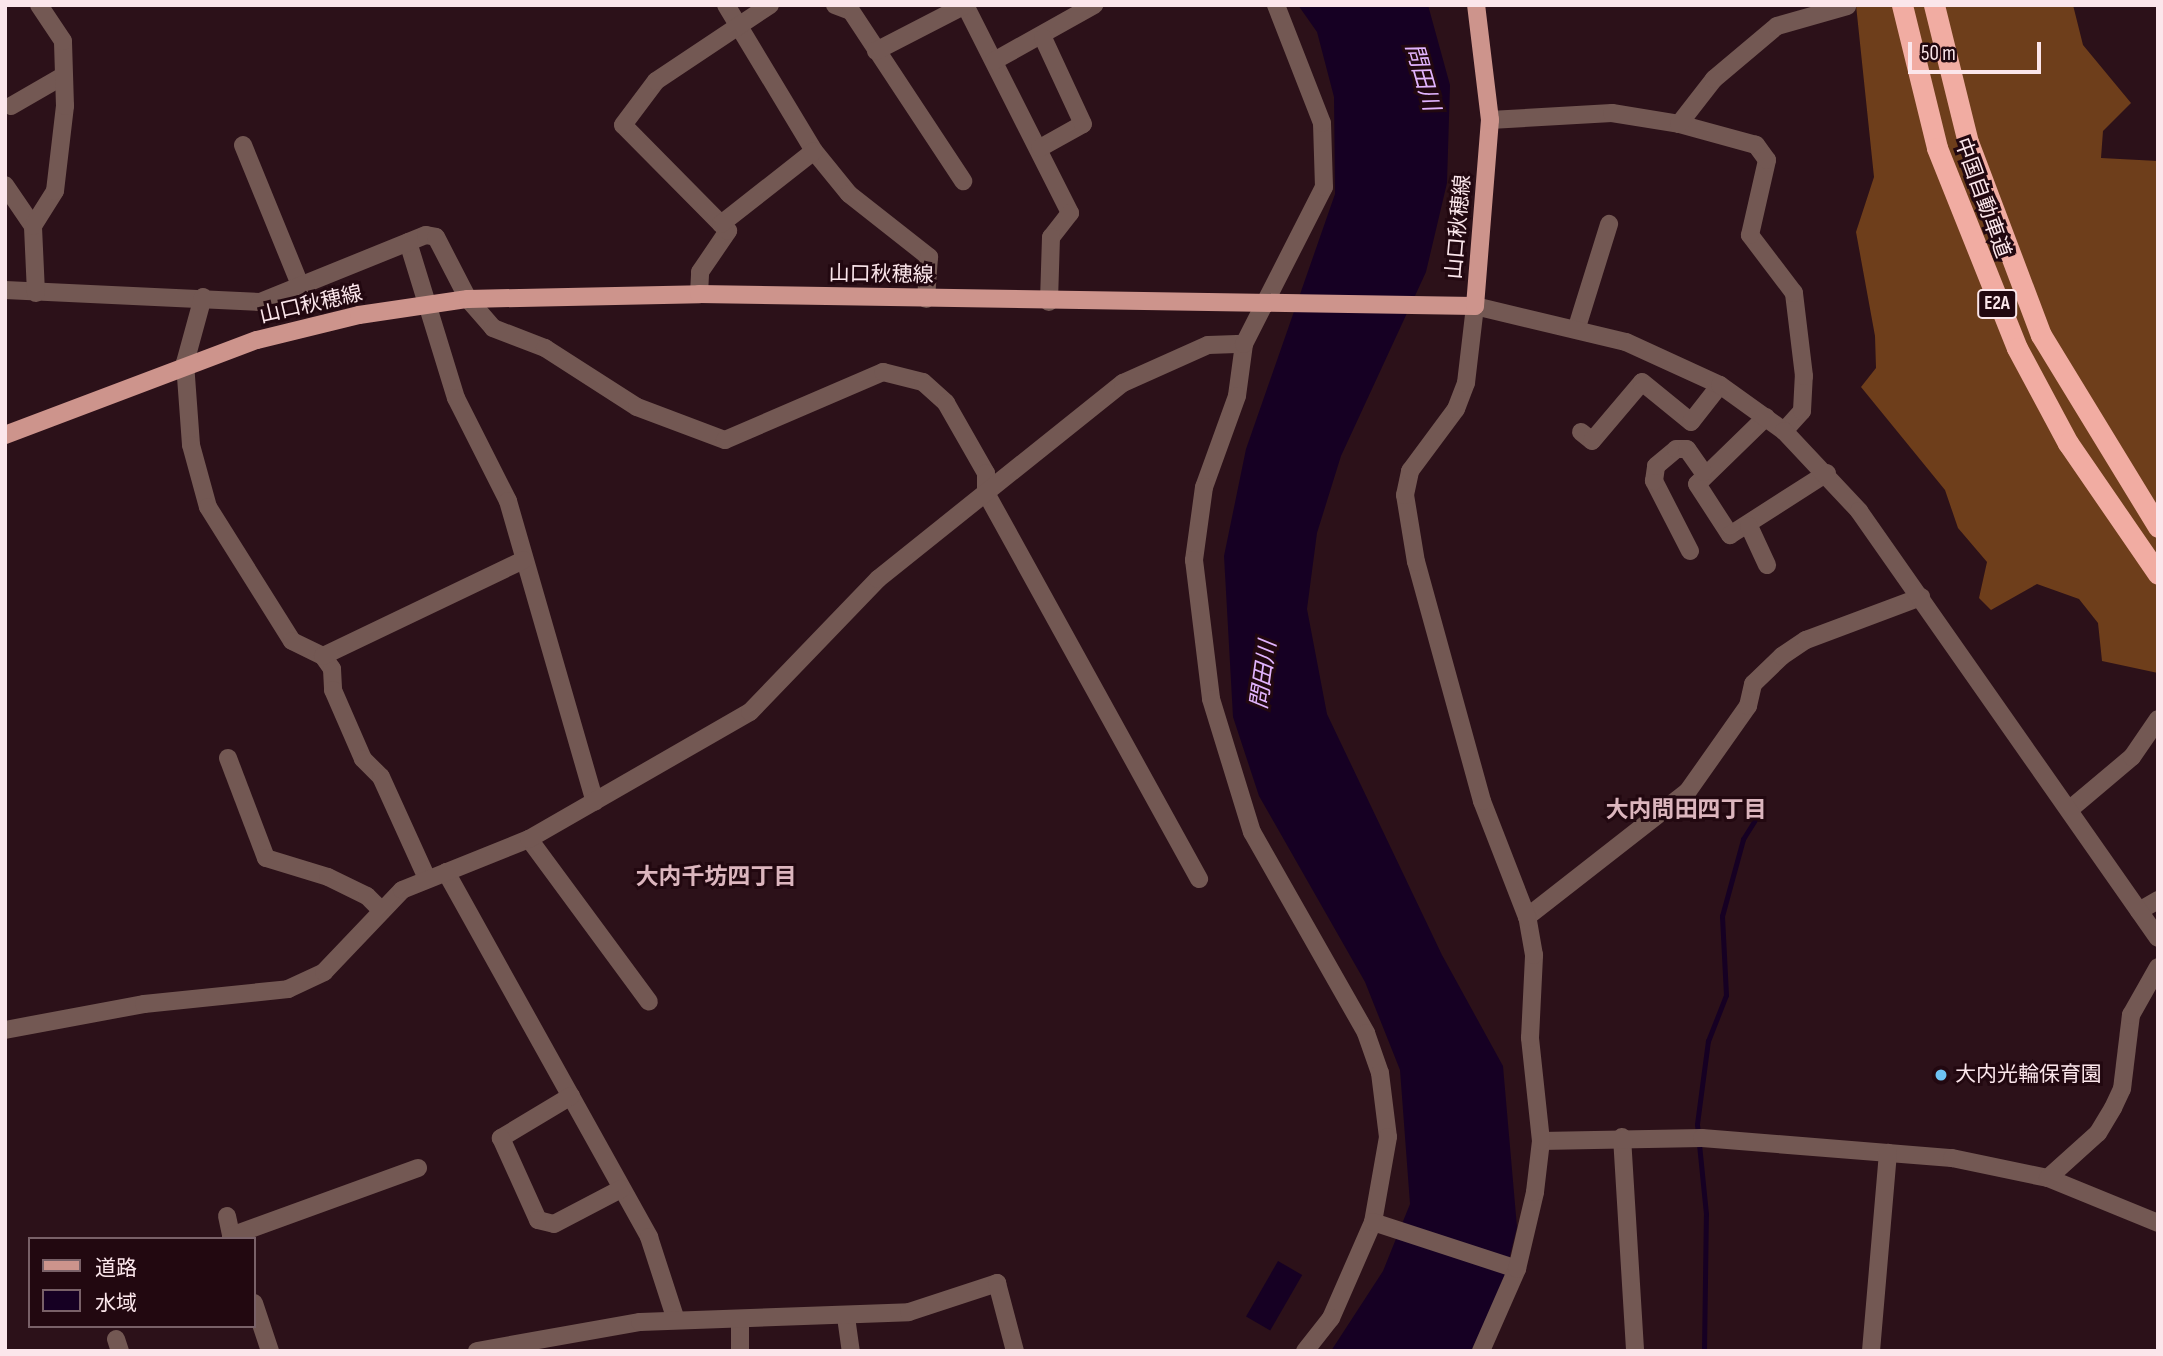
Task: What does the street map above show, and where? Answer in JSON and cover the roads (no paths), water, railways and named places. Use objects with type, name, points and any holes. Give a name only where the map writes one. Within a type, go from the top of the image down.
[{"type":"highway","name":"中国自動車道","points":[[1902,5],[1937,148],[2005,323],[2068,443],[2158,574]]},
{"type":"highway","name":"中国自動車道","points":[[1934,5],[1968,142],[2041,335],[2158,527]]},
{"type":"main road","name":"山口秋穂線","points":[[5,435],[185,363],[306,327],[468,299],[699,294],[1423,309],[1475,306],[1490,120],[1476,5]]},
{"type":"street","points":[[726,5],[814,151],[849,194],[929,257],[926,299]]},
{"type":"street","points":[[699,294],[699,272],[728,231],[623,125],[656,81],[770,5]]},
{"type":"street","points":[[835,5],[850,10],[963,181]]},
{"type":"street","points":[[876,51],[965,5],[1040,148],[1070,212],[1051,237],[1049,302]]},
{"type":"street","points":[[994,61],[1043,38],[1094,5]]},
{"type":"street","points":[[1276,5],[1322,123],[1324,187],[1270,306],[1244,344],[1237,396],[1205,487],[1194,560],[1211,699],[1252,832],[1345,993],[1380,1073],[1388,1137],[1373,1222],[1331,1318],[1304,1351]]},
{"type":"street","points":[[36,293],[33,226],[59,172],[62,76],[59,29],[43,6]]},
{"type":"street","points":[[1679,124],[1714,79],[1777,26],[1847,6]]},
{"type":"street","points":[[1040,148],[1083,124],[1043,38]]},
{"type":"street","points":[[12,106],[62,76]]},
{"type":"street","points":[[1490,120],[1612,113],[1679,124],[1756,145],[1767,160],[1750,235],[1794,293],[1804,376],[1802,411],[1784,431]]},
{"type":"street","points":[[243,145],[299,282]]},
{"type":"street","points":[[721,224],[814,151]]},
{"type":"street","points":[[5,185],[33,226]]},
{"type":"street","points":[[1577,327],[1609,224]]},
{"type":"street","points":[[5,290],[203,297],[260,302],[299,282],[408,242],[436,237],[468,299],[493,328],[545,348],[637,407],[725,440],[883,372],[902,374],[946,403],[986,473],[986,493],[1199,879]]},
{"type":"street","points":[[408,242],[456,398],[508,500],[523,560],[595,802]]},
{"type":"street","points":[[203,297],[185,363],[191,445],[208,507],[292,641],[323,656],[363,759],[381,778],[426,876]]},
{"type":"street","points":[[1481,1351],[1515,1268],[1541,1141],[1530,1038],[1534,955],[1527,917],[1482,801],[1416,562],[1405,495],[1410,471],[1456,409],[1466,383],[1475,306],[1577,327],[1720,385],[1784,431],[1827,472],[1922,597],[2158,938]]},
{"type":"street","points":[[5,1030],[144,1004],[288,989],[324,972],[382,911],[426,876],[446,872],[529,839],[767,699],[878,579],[1123,383],[1208,345],[1244,344]]},
{"type":"street","points":[[1593,442],[1642,382],[1691,422],[1720,385]]},
{"type":"street","points":[[1703,472],[1754,436],[1766,417]]},
{"type":"street","points":[[1690,551],[1654,481],[1656,466],[1676,449],[1688,449],[1703,472],[1701,492],[1730,535],[1749,526],[1827,472]]},
{"type":"street","points":[[1749,526],[1767,565]]},
{"type":"street","points":[[323,656],[523,560]]},
{"type":"street","points":[[1527,917],[1688,791],[1748,706],[1753,684],[1782,656],[1806,640],[1922,597]]},
{"type":"street","points":[[2069,810],[2132,757],[2158,719]]},
{"type":"street","points":[[228,758],[266,858],[328,877],[367,896],[382,911]]},
{"type":"street","points":[[529,839],[649,1002]]},
{"type":"street","points":[[446,872],[571,1096],[666,1276],[676,1320]]},
{"type":"street","points":[[2139,911],[2158,900]]},
{"type":"street","points":[[2048,1178],[2098,1133],[2113,1108],[2122,1088],[2131,1015],[2158,967]]},
{"type":"street","points":[[571,1096],[501,1138],[538,1220],[554,1224],[621,1189]]},
{"type":"street","points":[[1541,1141],[1622,1137],[1696,1138],[1952,1158],[2048,1178],[2158,1223]]},
{"type":"street","points":[[1622,1137],[1635,1351]]},
{"type":"street","points":[[1871,1351],[1888,1153]]},
{"type":"street","points":[[227,1216],[232,1237],[418,1168]]},
{"type":"street","points":[[1373,1222],[1515,1268]]},
{"type":"street","points":[[477,1351],[585,1328],[676,1320],[846,1317],[909,1312],[997,1283],[1014,1351]]},
{"type":"street","points":[[256,1309],[270,1351]]},
{"type":"street","points":[[846,1317],[851,1351]]},
{"type":"street","points":[[740,1320],[740,1351]]},
{"type":"water","name":"問田川","points":[[1298,5],[1428,5],[1450,85],[1447,183],[1426,272],[1341,456],[1317,533],[1307,609],[1327,714],[1442,955],[1503,1066],[1517,1227],[1504,1280],[1471,1351],[1331,1351],[1383,1271],[1410,1204],[1400,1070],[1365,982],[1259,796],[1233,717],[1224,556],[1246,449],[1335,194],[1334,97],[1317,32]]},
{"type":"water","points":[[1278,1261],[1302,1275],[1270,1330],[1246,1316]]},
{"type":"waterway","points":[[1704,1351],[1706,1214],[1697,1124],[1708,1041],[1726,995],[1722,916],[1743,839],[1757,817]]},
{"type":"place","name":"大内光輪保育園","points":[[1941,1075]]},
{"type":"district","name":"大内問田四丁目","points":[[1686,810]]},
{"type":"district","name":"大内千坊四丁目","points":[[716,877]]}]
